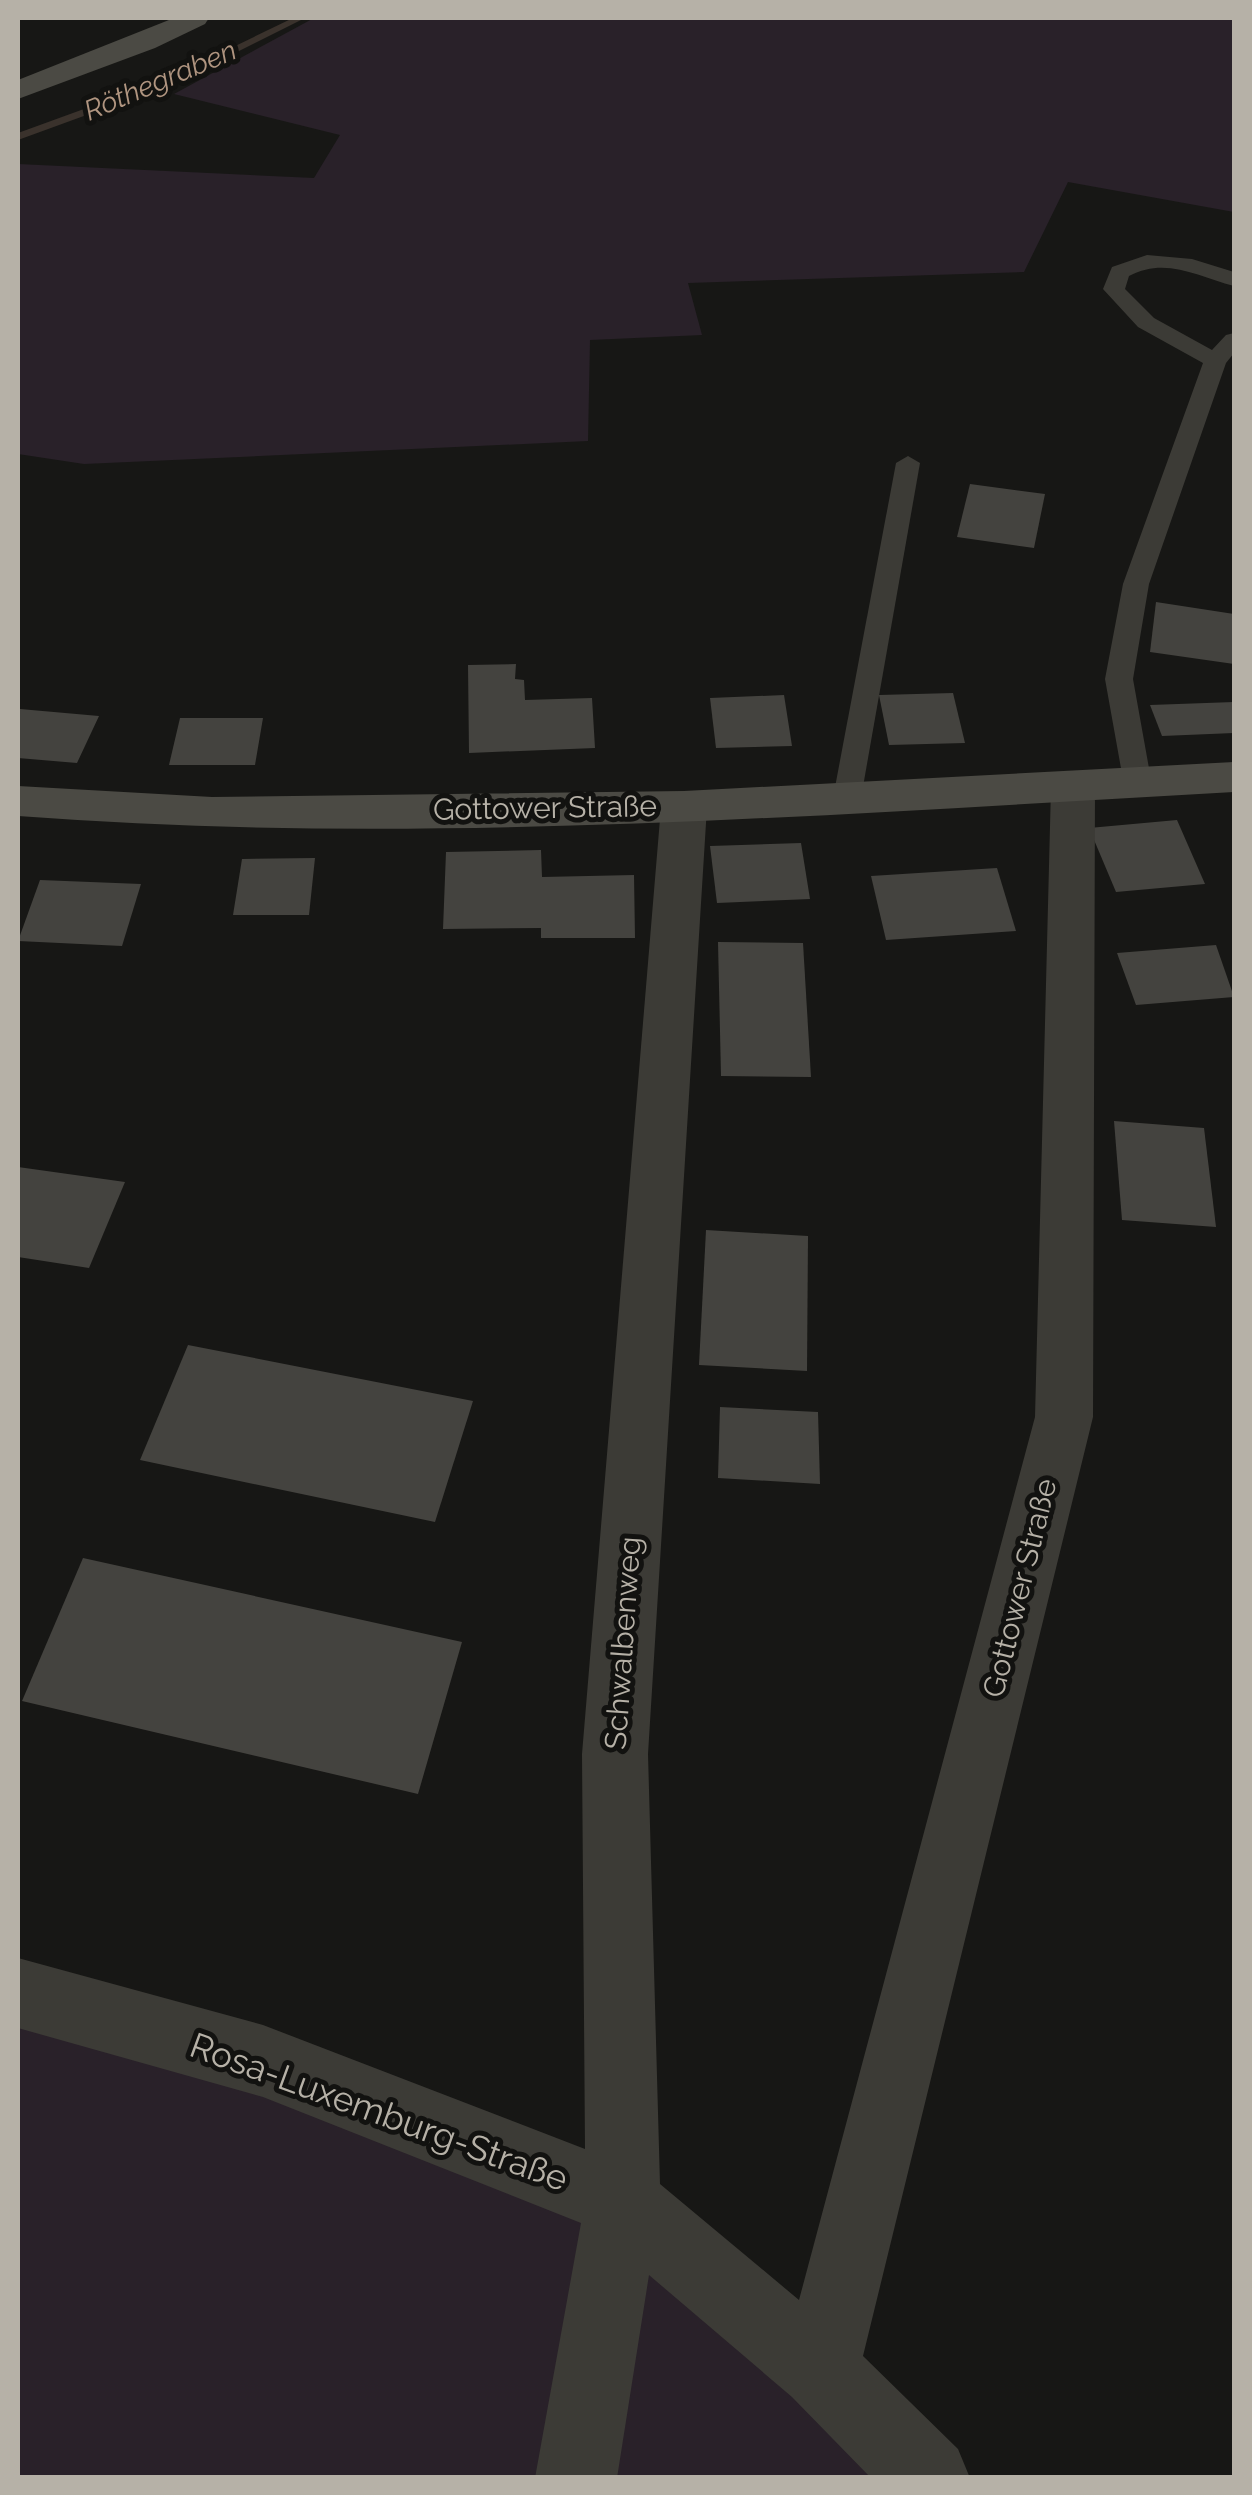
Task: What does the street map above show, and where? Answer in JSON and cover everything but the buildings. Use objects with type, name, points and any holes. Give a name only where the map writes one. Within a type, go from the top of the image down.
[{"type":"street","points":[[18,90],[145,42],[195,18]]},
{"type":"street","name":"Gottower Straße","points":[[18,801],[212,814],[684,806],[1234,777]]},
{"type":"street","name":"Gottower Straße","points":[[820,2369],[1064,1417],[1073,787]]},
{"type":"street","name":"Schwalbenweg","points":[[576,2478],[623,2202],[615,1754],[684,806]]},
{"type":"street","name":"Rosa-Luxemburg-Straße","points":[[18,1993],[263,2061],[623,2202]]},
{"type":"street","points":[[623,2202],[820,2369],[929,2478]]},
{"type":"lane","points":[[1214,360],[1146,324],[1125,308],[1114,288],[1120,272],[1145,262],[1210,269],[1234,280]]},
{"type":"lane","points":[[1138,784],[1118,679],[1136,584],[1214,360],[1234,340]]},
{"type":"lane","points":[[847,798],[908,464]]},
{"type":"shaded area","points":[[314,18],[1234,18],[1234,212],[1068,182],[1024,272],[688,283],[702,335],[590,340],[588,441],[84,464],[18,454],[18,164],[314,178],[340,135],[174,94]]},
{"type":"shaded area","points":[[18,1993],[263,2061],[623,2202],[929,2477],[18,2477]]},
{"type":"waterway","name":"Röthegraben","points":[[18,137],[173,80],[300,18]]}]
